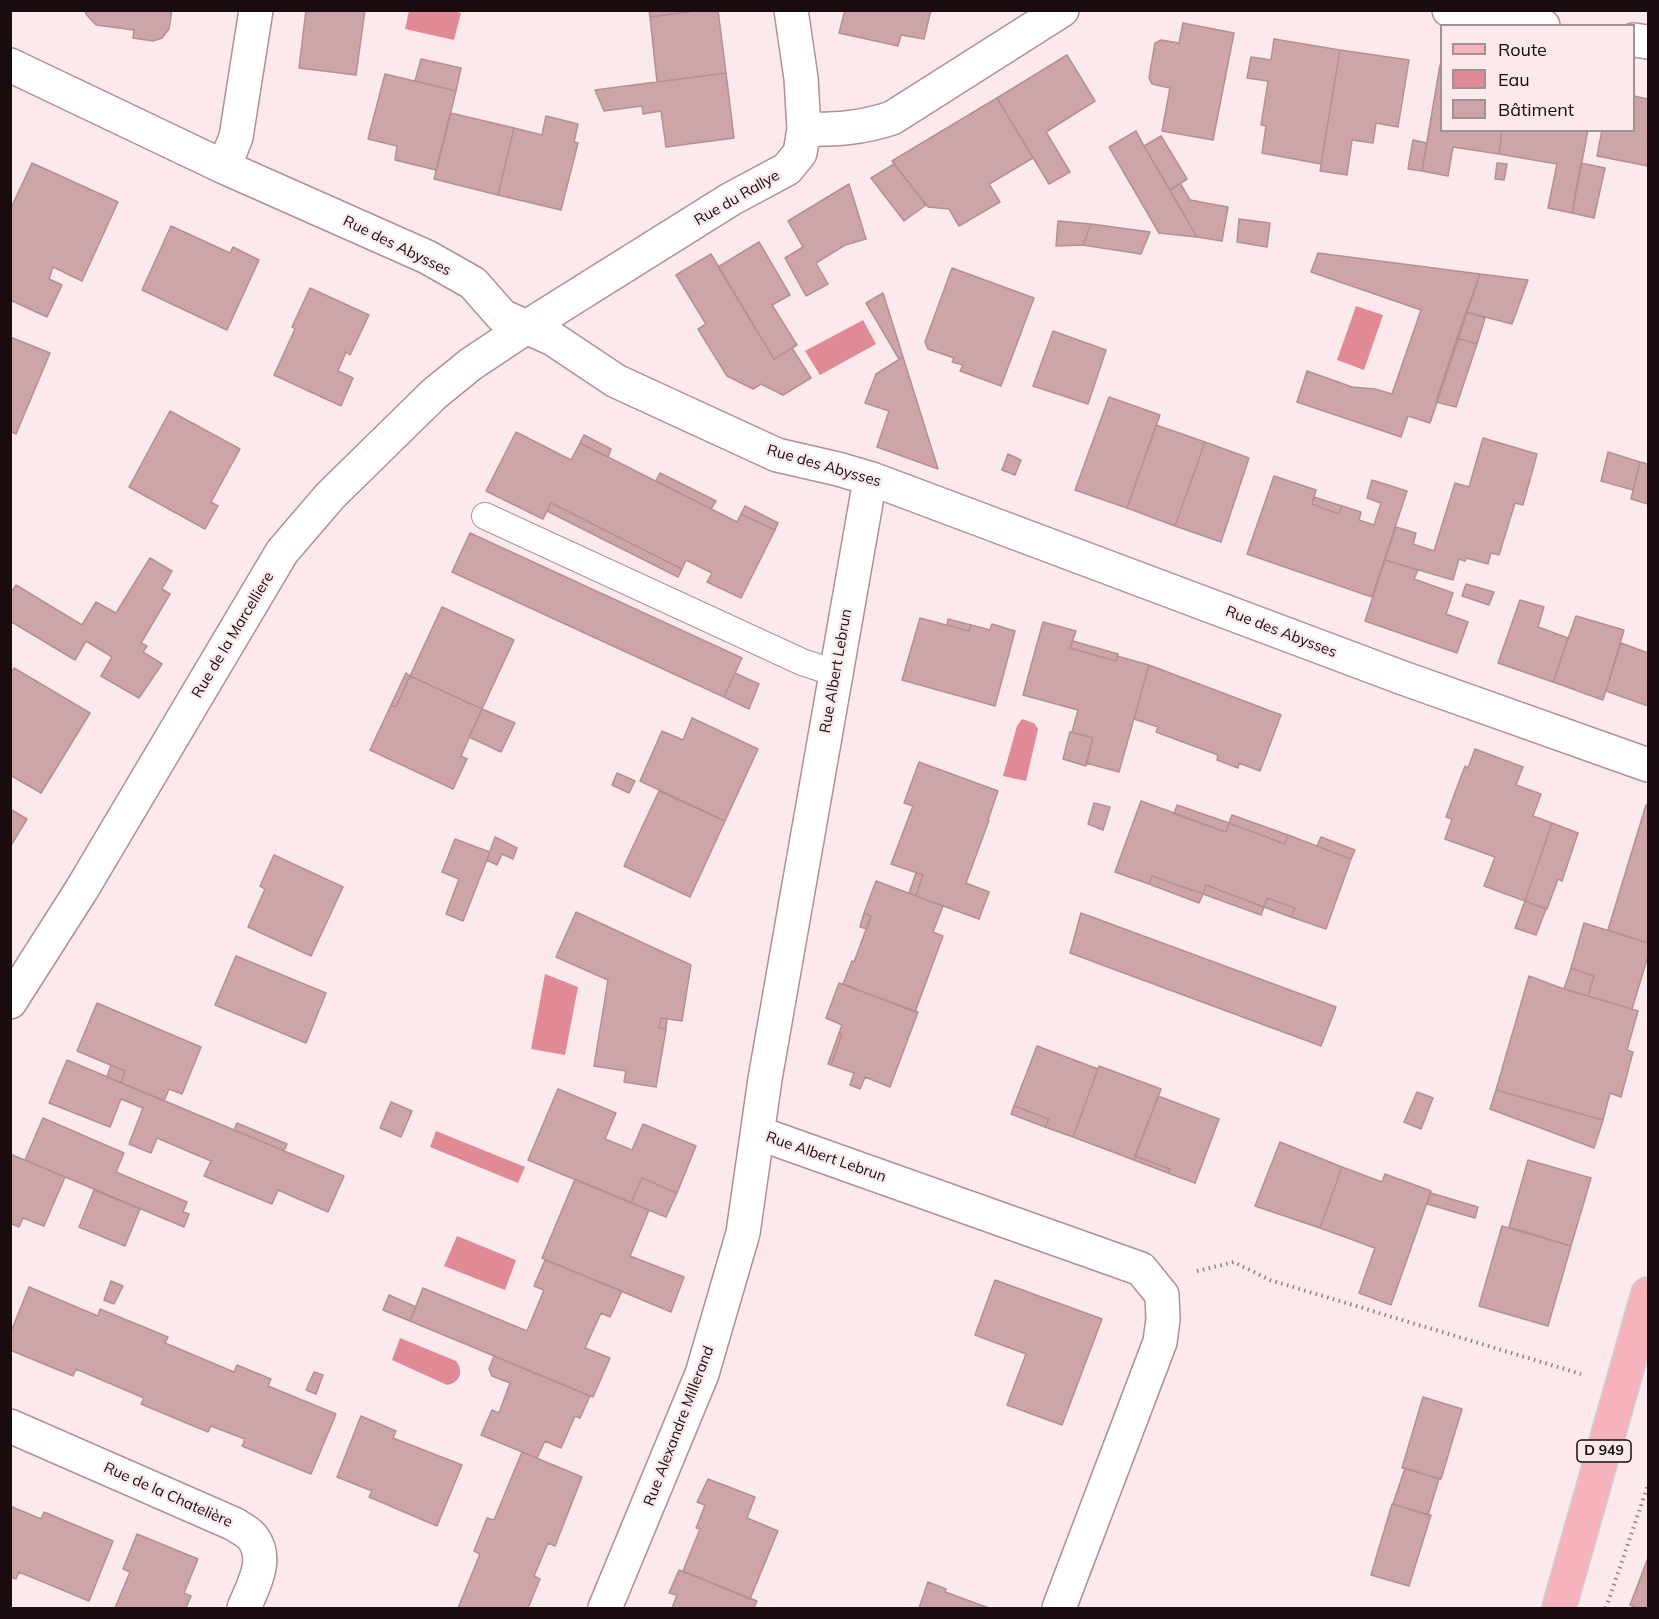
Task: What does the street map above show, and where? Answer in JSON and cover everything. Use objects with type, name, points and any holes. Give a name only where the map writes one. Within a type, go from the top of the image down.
[{"type":"main road","name":"D 949","points":[[1559,1608],[1648,1294]]},
{"type":"street","points":[[224,167],[236,137],[256,10]]},
{"type":"street","name":"Rue du Rallye","points":[[525,328],[731,199],[787,169],[800,153],[804,129],[801,78],[791,10]]},
{"type":"street","points":[[804,129],[830,130],[866,126],[892,118],[1062,10]]},
{"type":"street","points":[[1449,10],[1531,24]]},
{"type":"street","name":"Rue des Abysses","points":[[10,65],[224,167],[427,256],[473,283],[501,316],[553,339],[616,381],[777,455],[872,478],[1392,674],[1648,765]]},
{"type":"street","name":"Rue de la Marcelliere","points":[[10,1002],[82,889],[282,552],[330,496],[434,394],[471,364],[525,328]]},
{"type":"street","name":"Rue Albert Lebrun","points":[[872,478],[835,673],[765,1079],[758,1133],[1141,1269],[1162,1295],[1163,1319],[1160,1342],[1059,1608]]},
{"type":"street","name":"Rue Alexandre Millerand","points":[[605,1608],[702,1374],[743,1233],[758,1133]]},
{"type":"street","name":"Rue de la Chatelière","points":[[10,1426],[234,1524],[253,1536],[260,1552],[260,1571],[244,1608]]},
{"type":"lane","points":[[485,516],[802,662],[835,673]]},
{"type":"path","points":[[1152,1283],[1233,1262],[1270,1280],[1587,1376]]},
{"type":"path","points":[[1606,1608],[1648,1485]]},
{"type":"water","points":[[409,11],[461,13],[454,40],[405,29]]},
{"type":"water","points":[[1356,306],[1383,315],[1364,370],[1337,360]]},
{"type":"water","points":[[863,320],[876,344],[820,375],[805,351]]},
{"type":"water","points":[[1022,719],[1034,723],[1038,729],[1026,781],[1003,776],[1017,726]]},
{"type":"water","points":[[545,974],[578,987],[565,1055],[531,1049]]},
{"type":"water","points":[[436,1131],[525,1167],[518,1183],[430,1147]]},
{"type":"water","points":[[457,1236],[516,1260],[505,1290],[444,1266]]},
{"type":"water","points":[[400,1338],[456,1361],[460,1369],[458,1379],[447,1385],[392,1360]]},
{"type":"building","points":[[85,10],[172,10],[169,29],[162,38],[153,41],[133,38],[134,30],[96,25]]},
{"type":"building","points":[[306,10],[365,10],[356,75],[299,68]]},
{"type":"building","points":[[649,10],[703,10],[650,17]]},
{"type":"building","points":[[718,10],[726,73],[657,82],[650,17]]},
{"type":"building","points":[[845,10],[931,10],[924,39],[901,35],[898,46],[839,33]]},
{"type":"building","points":[[1183,23],[1234,33],[1213,140],[1162,131],[1170,88],[1152,84],[1149,78],[1155,43],[1161,40],[1179,43]]},
{"type":"building","points":[[1274,39],[1340,50],[1321,164],[1262,153],[1266,126],[1261,125],[1268,81],[1247,78],[1251,57],[1271,60]]},
{"type":"building","points":[[1340,50],[1409,60],[1398,127],[1376,123],[1373,143],[1352,140],[1347,175],[1320,171]]},
{"type":"building","points":[[1067,55],[1095,101],[1046,132],[1070,172],[1049,184],[997,98]]},
{"type":"building","points":[[421,59],[461,68],[456,91],[415,81]]},
{"type":"building","points":[[1440,65],[1440,132],[1502,132],[1499,154],[1453,147],[1448,176],[1422,171]]},
{"type":"building","points":[[726,73],[734,138],[666,147],[661,111],[643,114],[642,106],[604,111],[595,90]]},
{"type":"building","points":[[385,74],[456,91],[436,170],[395,160],[397,146],[368,139]]},
{"type":"building","points":[[1635,96],[1648,99],[1648,166],[1597,156],[1602,132],[1635,132]]},
{"type":"building","points":[[997,98],[1033,158],[989,184],[1000,202],[959,226],[949,209],[928,207],[892,161]]},
{"type":"building","points":[[451,113],[514,128],[498,195],[434,179]]},
{"type":"building","points":[[546,116],[578,124],[574,142],[578,143],[561,210],[498,195],[514,128],[542,135]]},
{"type":"building","points":[[1136,131],[1197,237],[1159,233],[1109,147]]},
{"type":"building","points":[[1502,132],[1588,132],[1572,213],[1548,208],[1557,164],[1499,154]]},
{"type":"building","points":[[1161,136],[1187,179],[1170,190],[1144,146]]},
{"type":"building","points":[[1413,140],[1427,143],[1422,171],[1408,169]]},
{"type":"building","points":[[32,163],[118,202],[82,281],[53,267],[49,279],[62,285],[47,317],[10,300],[10,210]]},
{"type":"building","points":[[1497,163],[1507,164],[1504,180],[1495,179]]},
{"type":"building","points":[[1581,163],[1605,168],[1594,218],[1572,213]]},
{"type":"building","points":[[894,164],[926,205],[904,221],[871,178]]},
{"type":"building","points":[[1180,183],[1190,200],[1228,207],[1222,241],[1197,237],[1170,190]]},
{"type":"building","points":[[849,184],[866,239],[845,245],[816,263],[828,284],[806,296],[785,258],[803,247],[788,221]]},
{"type":"building","points":[[1239,219],[1270,223],[1267,247],[1237,242]]},
{"type":"building","points":[[1058,221],[1091,224],[1083,245],[1056,246]]},
{"type":"building","points":[[1091,224],[1150,232],[1141,254],[1083,245]]},
{"type":"building","points":[[171,226],[230,253],[233,247],[259,260],[227,330],[142,290]]},
{"type":"building","points":[[759,242],[790,295],[772,305],[797,345],[774,359],[718,267]]},
{"type":"building","points":[[1318,253],[1480,274],[1430,423],[1408,416],[1401,437],[1297,402],[1307,371],[1352,387],[1375,389],[1392,394],[1421,310],[1311,272]]},
{"type":"building","points":[[711,254],[774,359],[792,348],[811,378],[783,395],[761,384],[753,389],[727,376],[698,329],[706,324],[676,275]]},
{"type":"building","points":[[952,268],[1034,298],[1001,386],[960,371],[963,365],[952,362],[954,358],[928,349],[925,342]]},
{"type":"building","points":[[1480,274],[1528,280],[1512,324],[1466,312]]},
{"type":"building","points":[[310,288],[369,315],[350,355],[346,352],[338,371],[353,378],[341,406],[274,375],[295,329],[292,327]]},
{"type":"building","points":[[883,293],[903,357],[899,359],[866,303]]},
{"type":"building","points":[[1466,312],[1485,318],[1477,344],[1457,338]]},
{"type":"building","points":[[1053,331],[1106,350],[1088,404],[1033,386]]},
{"type":"building","points":[[10,337],[50,353],[16,434],[10,431]]},
{"type":"building","points":[[1457,338],[1477,344],[1456,407],[1436,402]]},
{"type":"building","points":[[903,357],[938,469],[877,447],[889,411],[865,403],[876,374]]},
{"type":"building","points":[[1109,397],[1160,415],[1127,508],[1075,490]]},
{"type":"building","points":[[170,411],[240,449],[211,502],[218,506],[205,529],[129,487]]},
{"type":"building","points":[[1156,425],[1205,442],[1175,526],[1127,508]]},
{"type":"building","points":[[516,432],[571,460],[580,443],[737,522],[741,514],[775,530],[741,598],[707,582],[712,573],[686,560],[682,569],[551,503],[543,519],[486,491]]},
{"type":"building","points":[[584,435],[611,449],[608,457],[580,443]]},
{"type":"building","points":[[1483,438],[1537,454],[1523,505],[1515,503],[1499,555],[1491,553],[1488,564],[1466,558],[1465,561],[1459,559],[1453,580],[1385,560],[1396,527],[1416,533],[1413,544],[1434,551],[1455,483],[1469,487]]},
{"type":"building","points":[[1205,442],[1249,458],[1221,542],[1175,526]]},
{"type":"building","points":[[1608,452],[1640,462],[1633,490],[1601,481]]},
{"type":"building","points":[[1008,454],[1021,460],[1015,475],[1002,470]]},
{"type":"building","points":[[1640,462],[1648,464],[1648,504],[1631,499]]},
{"type":"building","points":[[660,473],[716,501],[711,509],[656,481]]},
{"type":"building","points":[[1274,476],[1316,490],[1312,504],[1339,514],[1342,506],[1361,512],[1359,520],[1374,525],[1381,503],[1367,498],[1372,480],[1407,491],[1372,597],[1247,554]]},
{"type":"building","points":[[1314,497],[1342,506],[1339,514],[1312,504]]},
{"type":"building","points":[[551,503],[682,569],[678,577],[547,511]]},
{"type":"building","points":[[745,506],[778,523],[775,530],[741,514]]},
{"type":"building","points":[[470,533],[742,658],[724,697],[452,572]]},
{"type":"building","points":[[150,558],[172,571],[162,589],[170,594],[141,643],[147,646],[143,652],[162,664],[139,698],[101,676],[112,657],[86,641],[75,660],[10,621],[10,594],[16,585],[82,625],[96,602],[116,613]]},
{"type":"building","points":[[1385,560],[1418,570],[1414,579],[1453,593],[1446,614],[1468,622],[1457,653],[1365,621]]},
{"type":"building","points":[[1466,584],[1494,592],[1489,605],[1462,596]]},
{"type":"building","points":[[1520,600],[1544,607],[1538,627],[1568,638],[1553,682],[1498,663]]},
{"type":"building","points":[[442,607],[514,640],[482,709],[410,676]]},
{"type":"building","points":[[1576,616],[1624,630],[1603,700],[1553,682]]},
{"type":"building","points":[[920,618],[969,631],[971,625],[990,630],[992,624],[1015,631],[995,706],[902,680]]},
{"type":"building","points":[[948,619],[971,625],[969,631],[947,625]]},
{"type":"building","points":[[1043,622],[1076,631],[1070,648],[1116,661],[1117,656],[1149,665],[1119,772],[1086,763],[1093,738],[1072,732],[1078,710],[1023,695]]},
{"type":"building","points":[[1073,641],[1118,654],[1116,661],[1070,648]]},
{"type":"building","points":[[1621,643],[1648,653],[1648,706],[1606,691]]},
{"type":"building","points":[[1149,665],[1281,715],[1260,771],[1239,763],[1238,768],[1217,760],[1218,755],[1156,732],[1158,727],[1134,719]]},
{"type":"building","points":[[14,668],[90,713],[41,793],[10,775],[10,675]]},
{"type":"building","points":[[406,673],[410,676],[396,707],[391,705]]},
{"type":"building","points":[[735,673],[759,684],[749,709],[724,697]]},
{"type":"building","points":[[410,676],[482,709],[461,756],[467,759],[453,789],[370,750],[391,705],[396,707]]},
{"type":"building","points":[[482,709],[515,723],[501,752],[469,737]]},
{"type":"building","points":[[692,718],[758,749],[725,821],[640,781],[662,731],[683,740]]},
{"type":"building","points":[[1070,732],[1093,738],[1086,766],[1063,759]]},
{"type":"building","points":[[1475,749],[1523,767],[1516,785],[1541,794],[1533,816],[1552,823],[1525,901],[1484,886],[1495,857],[1445,839],[1452,819],[1446,817],[1465,766],[1468,768]]},
{"type":"building","points":[[919,762],[998,791],[966,883],[989,892],[979,919],[916,896],[923,875],[891,864],[913,806],[904,803]]},
{"type":"building","points":[[617,773],[635,781],[629,793],[612,785]]},
{"type":"building","points":[[659,791],[725,821],[690,897],[624,866]]},
{"type":"building","points":[[1141,801],[1226,832],[1229,823],[1285,844],[1288,835],[1351,859],[1326,929],[1291,917],[1295,908],[1267,898],[1264,907],[1206,885],[1203,894],[1152,876],[1149,884],[1115,872]]},
{"type":"building","points":[[1094,803],[1110,807],[1103,830],[1088,824]]},
{"type":"building","points":[[1177,805],[1229,823],[1226,832],[1174,814]]},
{"type":"building","points":[[1646,805],[1648,806],[1648,943],[1608,930]]},
{"type":"building","points":[[10,809],[27,819],[10,847]]},
{"type":"building","points":[[1232,815],[1288,835],[1285,844],[1229,823]]},
{"type":"building","points":[[1552,823],[1578,833],[1562,881],[1558,879],[1547,909],[1525,901]]},
{"type":"building","points":[[495,837],[517,848],[513,859],[502,854],[497,865],[487,860]]},
{"type":"building","points":[[1321,837],[1355,850],[1351,859],[1317,846]]},
{"type":"building","points":[[455,839],[490,852],[463,921],[446,914],[459,879],[442,872]]},
{"type":"building","points":[[274,855],[343,887],[311,956],[248,927],[265,889],[260,886]]},
{"type":"building","points":[[916,873],[923,875],[916,896],[909,893]]},
{"type":"building","points":[[1152,876],[1203,894],[1199,903],[1149,884]]},
{"type":"building","points":[[876,881],[943,906],[933,932],[943,936],[915,1012],[843,984],[871,916],[864,913]]},
{"type":"building","points":[[1206,885],[1264,907],[1261,915],[1203,894]]},
{"type":"building","points":[[1267,898],[1295,908],[1291,917],[1264,907]]},
{"type":"building","points":[[1525,901],[1546,909],[1536,935],[1515,928]]},
{"type":"building","points":[[576,912],[691,965],[682,1021],[661,1018],[659,1028],[666,1029],[656,1087],[624,1082],[626,1071],[594,1066],[608,980],[556,957]]},
{"type":"building","points":[[864,913],[871,916],[867,929],[860,927]]},
{"type":"building","points":[[1081,913],[1336,1007],[1321,1046],[1070,953]]},
{"type":"building","points":[[1584,923],[1648,943],[1648,956],[1632,1009],[1588,996],[1594,976],[1571,968]]},
{"type":"building","points":[[236,956],[326,993],[306,1043],[215,1005]]},
{"type":"building","points":[[1571,968],[1594,976],[1588,996],[1564,989]]},
{"type":"building","points":[[1529,976],[1638,1011],[1627,1050],[1633,1052],[1621,1097],[1610,1093],[1603,1120],[1496,1090]]},
{"type":"building","points":[[839,983],[918,1012],[890,1087],[865,1077],[860,1089],[850,1085],[854,1073],[831,1065],[842,1034],[839,1033],[842,1025],[826,1018]]},
{"type":"building","points":[[97,1003],[201,1047],[182,1094],[169,1089],[164,1101],[121,1083],[125,1071],[77,1051]]},
{"type":"building","points":[[661,1018],[667,1019],[666,1029],[659,1028]]},
{"type":"building","points":[[839,1033],[842,1034],[831,1065],[828,1064]]},
{"type":"building","points":[[1037,1046],[1098,1069],[1073,1137],[1045,1127],[1049,1119],[1014,1106]]},
{"type":"building","points":[[67,1060],[344,1176],[328,1212],[278,1190],[272,1204],[204,1176],[211,1161],[157,1138],[151,1153],[129,1144],[143,1108],[121,1099],[110,1127],[49,1103]]},
{"type":"building","points":[[111,1065],[125,1071],[121,1083],[107,1077]]},
{"type":"building","points":[[1099,1066],[1161,1089],[1134,1160],[1073,1137]]},
{"type":"building","points":[[558,1089],[616,1113],[605,1139],[632,1150],[643,1124],[696,1146],[677,1193],[642,1178],[631,1203],[528,1160]]},
{"type":"building","points":[[1496,1090],[1603,1120],[1594,1148],[1490,1109]]},
{"type":"building","points":[[1417,1092],[1433,1098],[1421,1129],[1404,1122]]},
{"type":"building","points":[[1158,1096],[1219,1119],[1195,1183],[1168,1173],[1170,1169],[1135,1156]]},
{"type":"building","points":[[391,1102],[412,1111],[401,1137],[380,1128]]},
{"type":"building","points":[[1014,1106],[1049,1119],[1045,1127],[1011,1114]]},
{"type":"building","points":[[43,1118],[124,1153],[116,1172],[187,1202],[183,1212],[189,1214],[184,1227],[25,1160]]},
{"type":"building","points":[[237,1123],[287,1144],[284,1151],[234,1130]]},
{"type":"building","points":[[1280,1142],[1342,1167],[1320,1228],[1255,1206]]},
{"type":"building","points":[[10,1154],[65,1177],[44,1226],[23,1218],[19,1227],[10,1223]]},
{"type":"building","points":[[1135,1156],[1170,1169],[1168,1173],[1134,1160]]},
{"type":"building","points":[[1528,1160],[1591,1178],[1571,1246],[1509,1227]]},
{"type":"building","points":[[1342,1167],[1382,1182],[1385,1174],[1431,1191],[1391,1305],[1359,1293],[1375,1248],[1320,1228]]},
{"type":"building","points":[[642,1178],[677,1193],[666,1217],[631,1203]]},
{"type":"building","points":[[575,1179],[649,1210],[630,1256],[684,1277],[671,1312],[542,1258]]},
{"type":"building","points":[[94,1190],[140,1209],[125,1246],[79,1227]]},
{"type":"building","points":[[1431,1193],[1478,1207],[1475,1218],[1427,1204]]},
{"type":"building","points":[[1502,1226],[1571,1246],[1548,1326],[1479,1306]]},
{"type":"building","points":[[545,1260],[622,1291],[610,1317],[601,1313],[585,1348],[610,1358],[593,1397],[410,1321],[423,1288],[527,1331],[544,1290],[534,1286]]},
{"type":"building","points":[[995,1280],[1102,1319],[1062,1425],[1007,1405],[1026,1354],[975,1335]]},
{"type":"building","points":[[111,1281],[123,1286],[114,1304],[104,1300]]},
{"type":"building","points":[[29,1287],[98,1316],[100,1309],[168,1337],[165,1343],[234,1372],[237,1365],[271,1379],[268,1386],[336,1414],[311,1474],[242,1446],[245,1439],[211,1426],[208,1432],[141,1404],[144,1398],[76,1369],[73,1376],[10,1350],[10,1334]]},
{"type":"building","points":[[389,1295],[416,1307],[410,1321],[383,1310]]},
{"type":"building","points":[[494,1356],[590,1396],[580,1418],[575,1416],[561,1448],[545,1441],[537,1458],[481,1435],[492,1410],[499,1413],[510,1383],[492,1376],[489,1369]]},
{"type":"building","points":[[314,1372],[323,1375],[316,1394],[306,1390]]},
{"type":"building","points":[[1423,1397],[1462,1409],[1441,1479],[1402,1468]]},
{"type":"building","points":[[361,1416],[396,1431],[393,1438],[462,1465],[437,1526],[369,1497],[372,1491],[337,1477]]},
{"type":"building","points":[[522,1452],[582,1477],[555,1546],[548,1543],[534,1576],[540,1579],[528,1608],[458,1608],[480,1554],[474,1551],[487,1518],[494,1520]]},
{"type":"building","points":[[1405,1468],[1439,1479],[1428,1515],[1393,1504]]},
{"type":"building","points":[[708,1479],[755,1497],[747,1518],[778,1531],[750,1599],[683,1571],[700,1529],[696,1528],[705,1505],[697,1502]]},
{"type":"building","points":[[1392,1504],[1431,1515],[1409,1586],[1371,1575]]},
{"type":"building","points":[[10,1506],[41,1519],[44,1512],[113,1541],[89,1601],[19,1572],[16,1579],[10,1577]]},
{"type":"building","points":[[137,1534],[198,1559],[184,1593],[191,1596],[186,1608],[115,1608],[130,1572],[123,1569]]},
{"type":"building","points":[[1648,1558],[1648,1608],[1637,1608],[1630,1605]]},
{"type":"building","points":[[679,1570],[757,1601],[754,1608],[672,1608],[677,1595],[669,1593]]},
{"type":"building","points":[[928,1582],[946,1589],[945,1592],[989,1608],[919,1608]]}]
